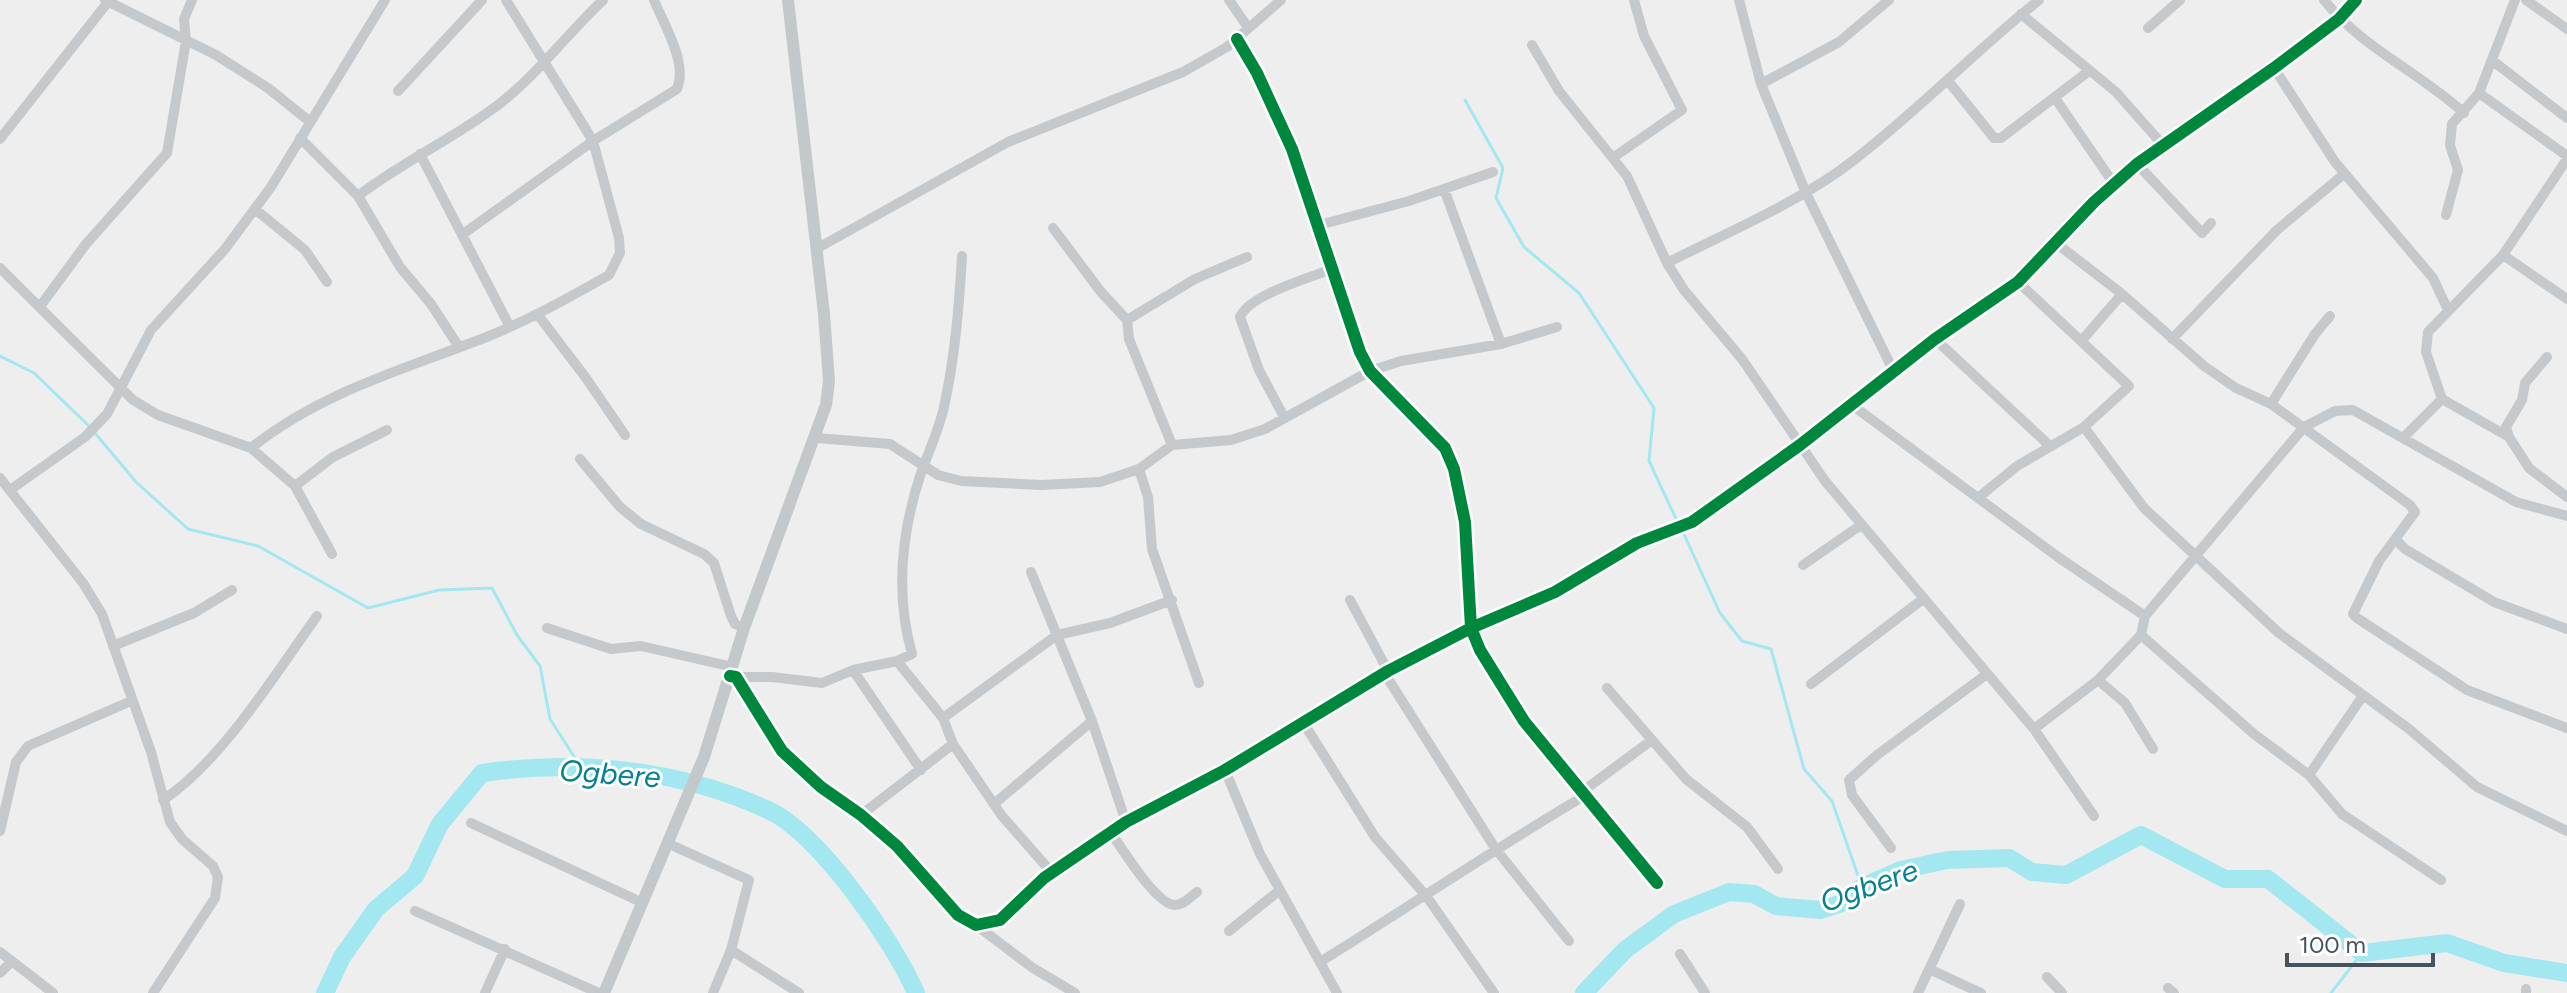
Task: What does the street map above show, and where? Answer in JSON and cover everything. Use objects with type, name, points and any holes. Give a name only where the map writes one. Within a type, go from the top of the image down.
[{"type":"main road","points":[[601,993],[669,844],[704,757],[733,673],[744,628],[817,438],[829,381],[788,0]]},
{"type":"street","points":[[41,305],[86,244],[167,153],[186,41],[184,19],[192,0]]},
{"type":"street","points":[[10,490],[97,427],[123,390],[151,330],[164,312],[225,249],[255,209],[385,0]]},
{"type":"street","points":[[398,91],[482,0]]},
{"type":"street","points":[[251,448],[285,420],[328,397],[538,315],[609,275],[616,264],[619,238],[593,141],[506,0]]},
{"type":"street","points":[[358,196],[390,171],[499,104],[543,64],[603,0]]},
{"type":"street","points":[[463,234],[593,141],[677,89],[682,79],[654,0]]},
{"type":"street","points":[[1229,0],[1247,26]]},
{"type":"street","points":[[816,249],[1008,142],[1109,99],[1163,81],[1237,39],[1247,26],[1281,0]]},
{"type":"street","points":[[1614,157],[1682,110],[1644,36],[1634,0]]},
{"type":"street","points":[[1739,0],[1761,84],[1806,193],[1893,370]]},
{"type":"street","points":[[1761,84],[1839,42],[1889,0]]},
{"type":"street","points":[[1667,263],[1806,193],[1853,161],[1949,82],[1982,45],[2039,0]]},
{"type":"street","points":[[2148,28],[2167,4],[2180,0]]},
{"type":"street","points":[[2324,0],[2360,40],[2430,82],[2464,113]]},
{"type":"street","points":[[976,925],[1000,920],[1044,878],[1126,822],[1225,770],[1386,672],[1471,628],[1555,592],[1637,543],[1692,522],[1800,445],[1935,339],[2018,282],[2137,164],[2274,68],[2339,19],[2356,0]]},
{"type":"street","points":[[2446,215],[2458,170],[2450,134],[2452,124],[2479,93],[2515,0]]},
{"type":"street","points":[[2526,0],[2567,29]]},
{"type":"street","points":[[0,139],[106,1],[186,41],[268,88],[309,121]]},
{"type":"street","points":[[2021,14],[2116,92],[2162,144]]},
{"type":"street","points":[[1237,39],[1274,108],[1319,225],[1350,329],[1370,371],[1445,448],[1454,469],[1465,522],[1471,628],[1480,650],[1524,721],[1657,883]]},
{"type":"street","points":[[1532,45],[1559,91],[1627,176],[1667,263],[1684,290],[1742,359],[1800,445],[1861,525],[2034,729],[2094,816]]},
{"type":"street","points":[[2493,61],[2567,118]]},
{"type":"street","points":[[2274,68],[2300,112],[2344,174],[2433,278],[2448,310]]},
{"type":"street","points":[[1949,82],[1994,138],[2005,135],[2089,71]]},
{"type":"street","points":[[2479,93],[2567,158],[2503,255],[2428,332],[2425,344],[2442,399],[2509,437]]},
{"type":"street","points":[[2055,98],[2114,184]]},
{"type":"street","points":[[300,138],[358,196],[400,267],[431,304],[459,347]]},
{"type":"street","points":[[420,154],[510,327]]},
{"type":"street","points":[[2137,164],[2202,233],[2211,223]]},
{"type":"street","points":[[1319,225],[1493,172]]},
{"type":"street","points":[[2172,339],[2277,230],[2344,174]]},
{"type":"street","points":[[1444,189],[1501,344]]},
{"type":"street","points":[[255,209],[297,242],[327,282]]},
{"type":"street","points":[[1053,228],[1101,292],[1127,320],[1129,339],[1172,445]]},
{"type":"street","points":[[2056,243],[2236,388],[2271,404],[2410,505],[2415,512],[2379,561],[2353,614],[2357,618],[2467,690],[2567,728]]},
{"type":"street","points":[[2503,255],[2567,299]]},
{"type":"street","points":[[547,628],[603,647],[641,646],[733,673],[822,683],[853,670],[897,661],[912,654],[902,619],[901,558],[924,464],[944,411],[956,345],[962,256]]},
{"type":"street","points":[[1127,320],[1195,279],[1247,257]]},
{"type":"street","points":[[0,268],[41,305],[123,390],[158,415],[251,448],[295,486],[332,554]]},
{"type":"street","points":[[1284,417],[1259,370],[1240,317],[1250,304],[1276,290],[1332,269]]},
{"type":"street","points":[[1979,497],[2017,466],[2084,427],[2129,386],[2083,339],[2018,282]]},
{"type":"street","points":[[2083,339],[2122,294]]},
{"type":"street","points":[[538,315],[625,435]]},
{"type":"street","points":[[2271,404],[2315,334],[2330,316]]},
{"type":"street","points":[[817,438],[890,444],[938,475],[961,481],[1041,485],[1100,482],[1139,469],[1172,445],[1231,440],[1265,429],[1370,371],[1401,361],[1501,344],[1557,327]]},
{"type":"street","points":[[1935,339],[2050,446]]},
{"type":"street","points":[[2547,357],[2525,383],[2522,400],[2506,427],[2529,468],[2567,497]]},
{"type":"street","points":[[2404,437],[2442,399]]},
{"type":"street","points":[[1852,405],[2058,557],[2145,616]]},
{"type":"street","points":[[2034,729],[2098,680],[2141,635],[2145,616],[2304,427],[2335,411],[2349,409],[2516,502],[2567,516]]},
{"type":"street","points":[[2084,427],[2144,508],[2279,633],[2409,729],[2477,787],[2567,831]]},
{"type":"street","points":[[295,486],[333,457],[387,430]]},
{"type":"street","points":[[580,459],[620,507],[641,524],[704,554],[714,563],[731,616],[735,624],[744,628]]},
{"type":"street","points":[[1139,469],[1148,497],[1152,549],[1199,683]]},
{"type":"street","points":[[0,478],[83,583],[102,614],[151,752],[175,832],[213,866],[218,888],[153,993]]},
{"type":"street","points":[[1803,565],[1861,525]]},
{"type":"street","points":[[2396,540],[2405,549],[2494,602],[2567,629]]},
{"type":"street","points":[[1031,572],[1092,721],[1126,822]]},
{"type":"street","points":[[113,646],[194,613],[232,590]]},
{"type":"street","points":[[1811,684],[1923,599]]},
{"type":"street","points":[[943,718],[1057,635],[1110,623],[1172,600]]},
{"type":"street","points":[[1350,600],[1386,672],[1495,848],[1569,941]]},
{"type":"street","points":[[163,800],[192,780],[269,684],[317,616]]},
{"type":"street","points":[[2141,635],[2254,734],[2309,775],[2342,814],[2441,880]]},
{"type":"street","points":[[897,661],[943,718],[953,744],[994,804],[1053,874]]},
{"type":"street","points":[[853,670],[921,770]]},
{"type":"street","points":[[733,673],[782,751],[821,787],[861,815],[897,846],[958,915],[1033,968],[1075,993]]},
{"type":"street","points":[[1891,848],[1852,795],[1849,780],[1877,755],[1987,674]]},
{"type":"street","points":[[2098,680],[2125,703],[2153,749]]},
{"type":"street","points":[[1607,688],[1686,779],[1747,827],[1778,869]]},
{"type":"street","points":[[2309,775],[2362,697]]},
{"type":"street","points":[[0,831],[4,788],[16,762],[28,746],[131,701]]},
{"type":"street","points":[[994,804],[1092,721]]},
{"type":"street","points":[[1303,722],[1375,837],[1427,897],[1494,993]]},
{"type":"street","points":[[1320,962],[1427,897],[1495,848],[1584,793],[1652,740]]},
{"type":"street","points":[[861,815],[953,744]]},
{"type":"street","points":[[1225,770],[1246,825],[1337,993]]},
{"type":"street","points":[[471,823],[643,903]]},
{"type":"street","points":[[1111,833],[1144,880],[1166,902],[1174,905],[1183,903],[1197,892]]},
{"type":"street","points":[[669,844],[749,880],[731,950],[713,993]]},
{"type":"street","points":[[1229,931],[1280,890]]},
{"type":"street","points":[[1918,993],[1960,904]]},
{"type":"street","points":[[415,911],[601,993]]},
{"type":"street","points":[[485,993],[505,949]]},
{"type":"street","points":[[731,950],[799,993]]},
{"type":"street","points":[[0,952],[53,993]]},
{"type":"street","points":[[1680,954],[1705,993]]},
{"type":"street","points":[[0,973],[12,961]]},
{"type":"street","points":[[1929,969],[1981,993]]},
{"type":"street","points":[[2047,977],[2062,993]]},
{"type":"waterway","points":[[1465,100],[1503,168],[1496,198],[1524,247],[1579,293],[1654,408],[1649,461],[1678,523]]},
{"type":"waterway","points":[[0,356],[34,373],[90,427]]},
{"type":"waterway","points":[[95,433],[136,482],[188,529],[258,546],[368,608],[439,590],[492,588],[517,635],[540,666],[550,719],[580,766]]},
{"type":"waterway","points":[[1682,530],[1720,613],[1742,641],[1771,649],[1804,769],[1832,801],[1862,887]]},
{"type":"waterway","name":"Ogbere","points":[[325,993],[342,957],[376,909],[415,876],[440,824],[482,773],[555,767],[628,771],[699,785],[768,810],[788,822],[810,841],[853,891],[891,946],[916,993]]},
{"type":"waterway","name":"Ogbere","points":[[1584,993],[1625,950],[1674,914],[1729,892],[1754,894],[1776,906],[1821,910],[1845,902],[1862,887],[1901,870],[1947,860],[2009,858],[2032,872],[2066,875],[2141,835],[2225,879],[2268,879],[2362,953],[2447,943],[2504,963],[2567,973]]},
{"type":"waterway","points":[[2331,993],[2362,953]]},
{"type":"cycle path","points":[[730,676],[736,677],[782,751],[821,787],[861,815],[897,846],[958,915],[976,925],[1000,920],[1044,878],[1126,822],[1225,770],[1388,671],[1471,628],[1555,592],[1637,543],[1692,522],[1800,445],[1935,339],[2018,282],[2094,202],[2137,164],[2274,68],[2339,19],[2356,0]]},
{"type":"cycle path","points":[[1237,39],[1257,73],[1292,149],[1360,352],[1370,371],[1445,448],[1454,469],[1465,522],[1471,628],[1480,650],[1524,721],[1657,883]]}]
